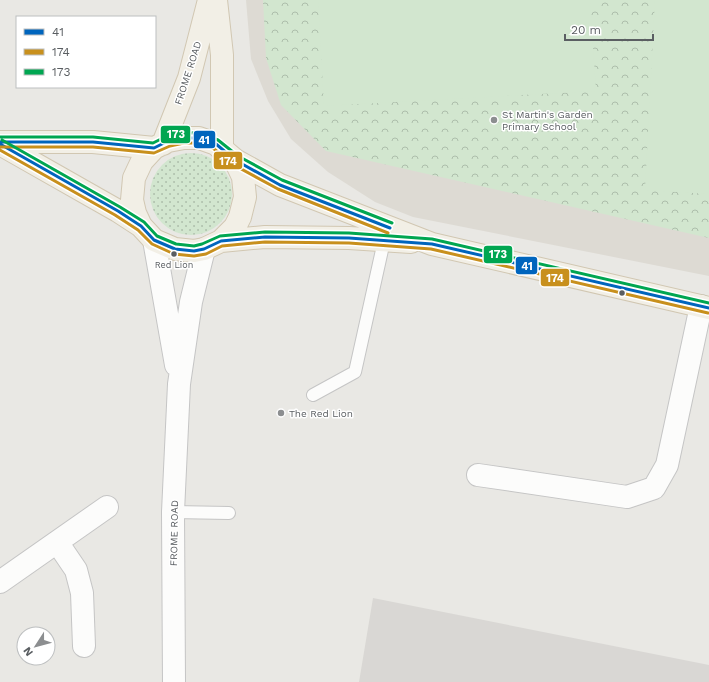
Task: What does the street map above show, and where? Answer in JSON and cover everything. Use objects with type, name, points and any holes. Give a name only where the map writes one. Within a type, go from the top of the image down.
[{"type":"main road","name":"FROME ROAD","points":[[158,146],[189,78],[209,0]]},
{"type":"main road","points":[[212,245],[235,227],[240,217],[245,197],[243,177],[229,155],[222,55],[216,0]]},
{"type":"main road","points":[[148,233],[135,213],[132,200],[134,178],[142,161],[158,146],[168,141],[184,138],[200,138],[216,144],[229,155],[280,185],[432,244],[705,307]]},
{"type":"main road","points":[[0,143],[93,142],[158,146]]},
{"type":"main road","points":[[0,143],[118,211],[148,233],[175,249],[194,251],[212,245],[264,237],[349,238],[432,244]]},
{"type":"street","name":"FROME ROAD","points":[[148,233],[179,384]]},
{"type":"street","name":"FROME ROAD","points":[[174,682],[173,512],[179,384],[191,302],[212,245]]},
{"type":"street","points":[[478,475],[627,497],[654,488],[667,465],[705,307]]},
{"type":"street","points":[[0,582],[106,507]]},
{"type":"street","points":[[57,542],[76,570],[82,593],[84,646]]},
{"type":"lane","points":[[314,395],[355,372],[384,240]]},
{"type":"lane","points":[[173,512],[228,513]]},
{"type":"shaded area","name":"St Martin's Garden Primary School","points":[[246,0],[709,0],[709,276],[413,217],[375,202],[328,172],[291,139],[268,101],[251,59]]},
{"type":"shaded area","points":[[373,598],[709,665],[709,682],[359,682]]},
{"type":"green space","name":"St Martin's Garden Primary School","points":[[263,0],[709,0],[709,238],[326,151],[281,105],[266,58]]},
{"type":"green space","points":[[318,0],[590,0],[596,91],[324,106]]},
{"type":"green space","points":[[655,0],[709,0],[709,194],[645,190]]},
{"type":"green space","points":[[191,153],[207,156],[220,165],[229,178],[232,194],[229,210],[220,223],[207,232],[191,235],[175,232],[162,223],[153,210],[150,194],[153,178],[162,165],[175,156]]},
{"type":"transit line","name":"173","points":[[0,137],[93,137],[153,143],[167,136],[184,133],[200,133],[218,140],[238,156],[282,180],[392,223]]},
{"type":"transit line","name":"41","points":[[0,142],[93,142],[154,148],[168,141],[184,138],[199,138],[216,144],[235,160],[280,185],[390,228]]},
{"type":"transit line","name":"173","points":[[2,140],[120,207],[144,222],[157,236],[176,244],[194,246],[220,236],[265,232],[349,233],[432,239],[709,303]]},
{"type":"transit line","name":"174","points":[[0,147],[93,147],[154,153],[170,146],[184,143],[198,143],[213,148],[232,164],[278,189],[388,233]]},
{"type":"transit line","name":"41","points":[[0,144],[118,211],[141,226],[154,240],[175,249],[194,251],[204,249],[221,241],[265,237],[349,238],[432,244],[709,308]]},
{"type":"transit line","name":"174","points":[[0,150],[115,215],[138,230],[152,244],[174,254],[194,256],[206,254],[222,246],[265,242],[349,243],[431,249],[708,313]]},
{"type":"place","name":"St Martin's Garden Primary School","points":[[494,120]]},
{"type":"place","name":"Red Lion","points":[[174,254]]},
{"type":"place","name":"The Red Lion","points":[[281,413]]}]
